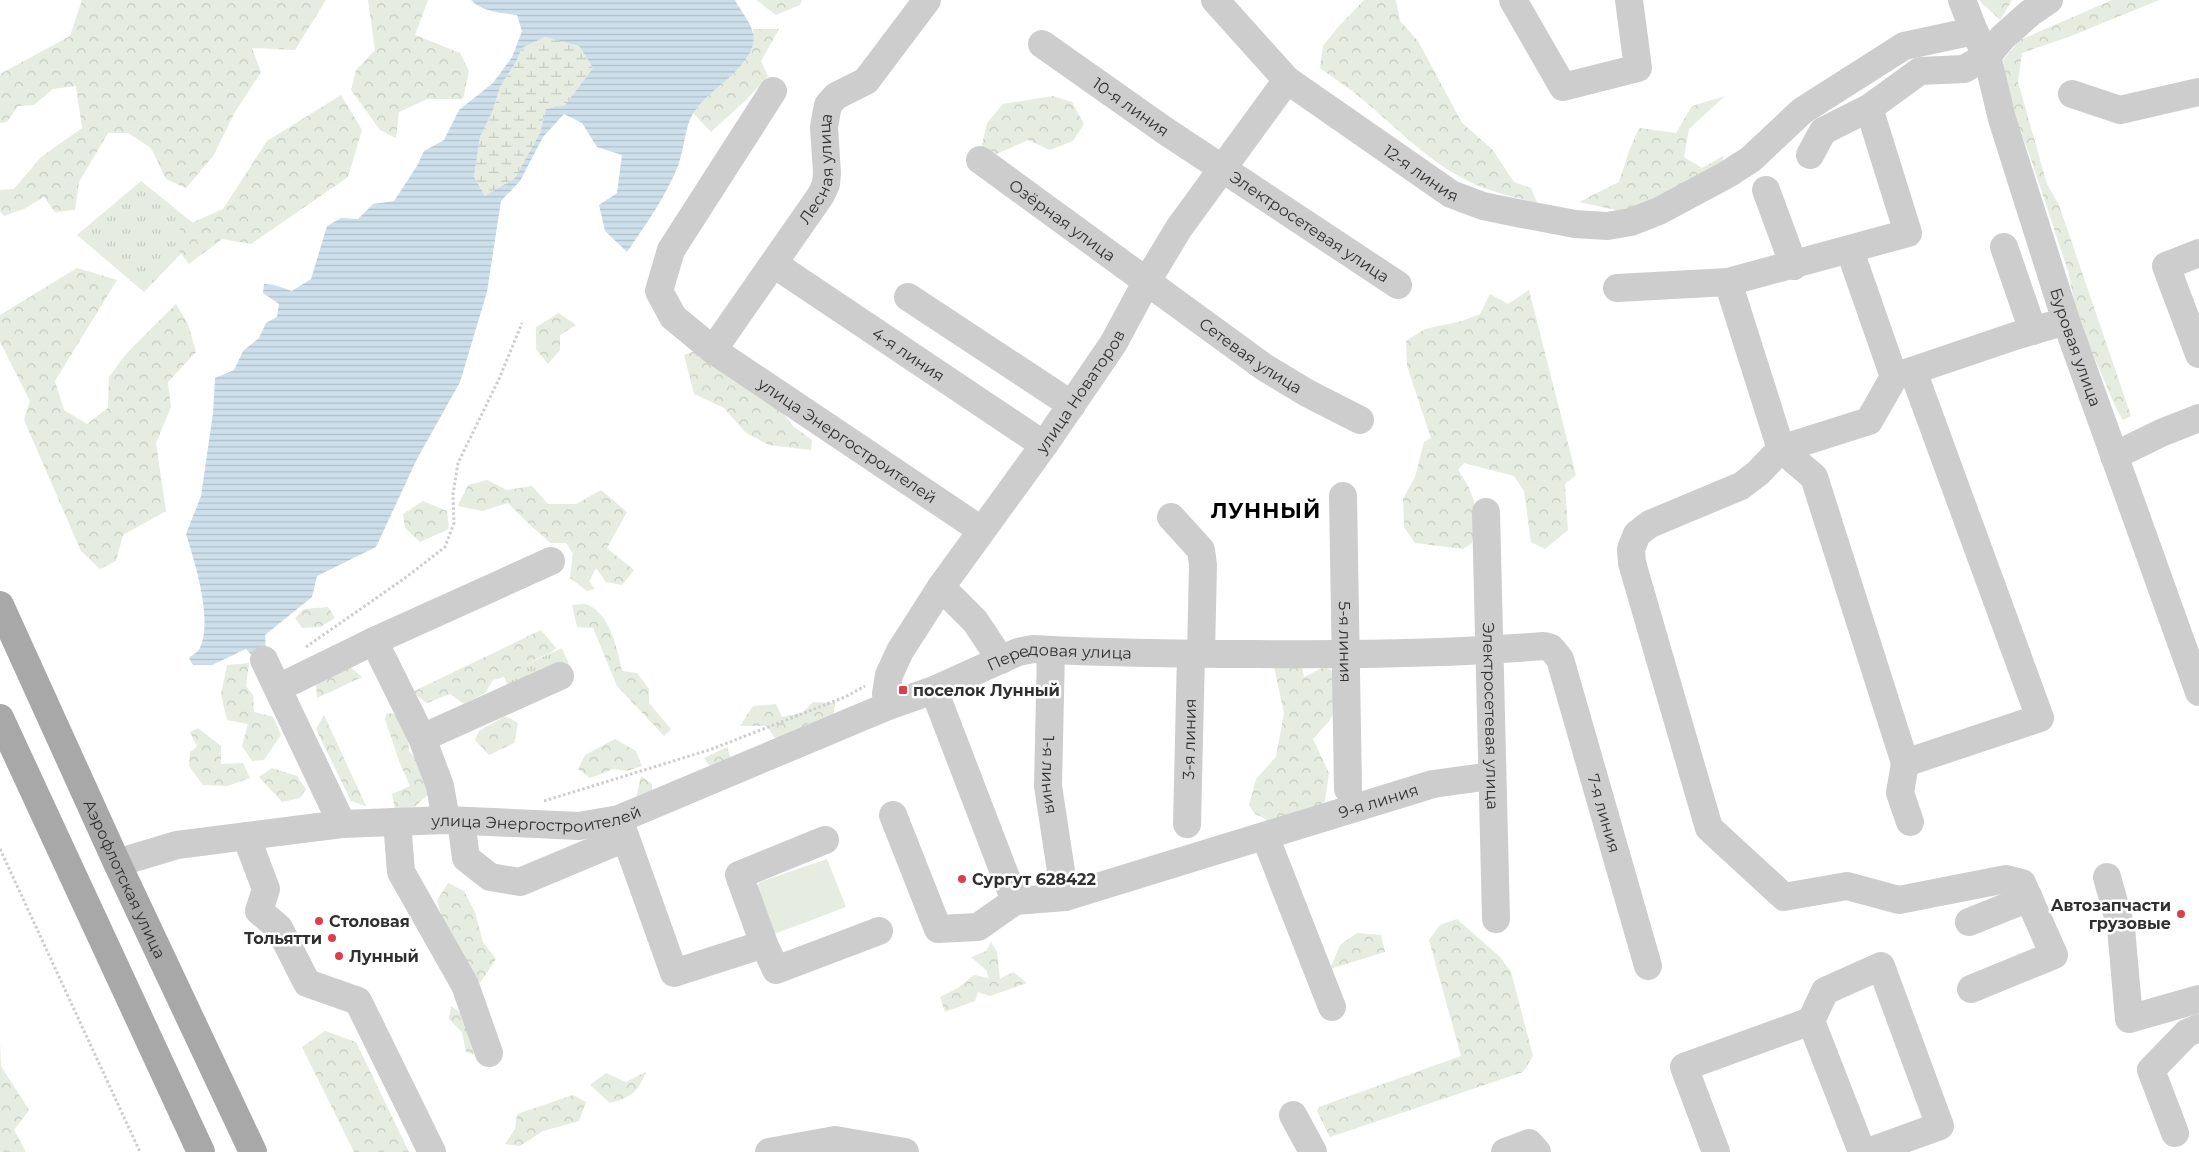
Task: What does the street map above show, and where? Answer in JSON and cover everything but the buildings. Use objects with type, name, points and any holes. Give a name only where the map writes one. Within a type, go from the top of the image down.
[{"type":"main road","name":"Аэрофлотская улица","points":[[0,605],[117,863],[253,1152]]},
{"type":"main road","points":[[0,718],[201,1152]]},
{"type":"street","name":"Лесная улица","points":[[713,350],[821,195],[826,184],[827,173],[824,127],[828,105],[836,96],[866,81],[927,0]]},
{"type":"street","name":"12-я линия","points":[[1214,0],[1287,80],[1451,194],[1483,206],[1575,224],[1607,226],[1630,222],[1659,211],[1706,187],[1751,159],[1802,111],[1904,46],[1974,31]]},
{"type":"street","points":[[1513,0],[1563,87],[1638,68],[1629,0]]},
{"type":"street","name":"Буровая улица","points":[[1962,0],[1974,31],[1987,56],[2002,119],[2066,321],[2199,692]]},
{"type":"street","points":[[1810,155],[1823,132],[1869,108],[1920,71],[1964,69],[1987,56],[2003,37],[2030,13],[2049,0]]},
{"type":"street","name":"10-я линия","points":[[1042,44],[1164,130],[1222,168]]},
{"type":"street","name":"улица Новаторов","points":[[888,706],[886,694],[889,674],[900,652],[941,587],[1044,445],[1113,344],[1147,281],[1179,228],[1287,80]]},
{"type":"street","name":"улица Энергостроителей","points":[[773,91],[671,250],[659,291],[673,318],[713,350],[981,530]]},
{"type":"street","points":[[2072,94],[2120,110],[2199,92]]},
{"type":"street","points":[[1617,288],[1728,282],[1850,251],[1908,233],[1869,108]]},
{"type":"street","name":"Озёрная улица","points":[[980,160],[1147,281]]},
{"type":"street","name":"Электросетевая улица","points":[[1222,168],[1398,285]]},
{"type":"street","points":[[1766,190],[1794,266]]},
{"type":"street","points":[[2004,247],[2033,331]]},
{"type":"street","points":[[1850,251],[1904,374],[2040,718],[1905,762]]},
{"type":"street","points":[[2199,253],[2166,266],[2199,354]]},
{"type":"street","name":"4-я линия","points":[[774,264],[1044,445]]},
{"type":"street","name":"Сетевая улица","points":[[1147,281],[1264,367],[1307,393],[1360,420]]},
{"type":"street","points":[[1728,282],[1780,449],[1814,477],[1905,762],[1900,793],[1910,822]]},
{"type":"street","points":[[908,297],[1072,405]]},
{"type":"street","points":[[1971,989],[2054,955],[2022,883],[2006,879],[1899,900],[1847,886],[1784,897],[1709,828],[1632,563],[1631,549],[1637,534],[1650,524],[1741,486],[1758,473],[1780,449],[1869,422],[1904,374],[2066,321]]},
{"type":"street","points":[[2114,456],[2161,433],[2199,418]]},
{"type":"street","name":"5-я линия","points":[[1343,496],[1348,789]]},
{"type":"street","name":"Электросетевая улица","points":[[1486,512],[1496,919]]},
{"type":"street","name":"3-я линия","points":[[1171,517],[1201,550],[1203,565],[1187,824]]},
{"type":"street","points":[[278,688],[551,561]]},
{"type":"street","points":[[941,587],[975,621],[1001,660]]},
{"type":"street","points":[[374,642],[422,738],[454,820],[466,858],[490,877],[520,882],[622,828],[674,973],[764,944]]},
{"type":"street","name":"7-я линия","points":[[1490,651],[1544,646],[1551,648],[1560,659],[1648,966]]},
{"type":"street","name":"Передовая улица","points":[[934,690],[1018,652],[1033,649],[1196,654]]},
{"type":"street","name":"1-я линия","points":[[1051,650],[1048,786],[1066,897]]},
{"type":"street","points":[[1196,654],[1346,655],[1490,651]]},
{"type":"street","points":[[264,660],[342,824]]},
{"type":"street","points":[[422,738],[560,676]]},
{"type":"street","points":[[893,815],[938,929],[978,926],[1016,901],[934,690]]},
{"type":"street","name":"улица Энергостроителей","points":[[117,863],[177,845],[342,824],[454,820],[622,828],[888,706],[934,690]]},
{"type":"street","name":"9-я линия","points":[[1016,901],[1066,897],[1433,784],[1491,776]]},
{"type":"street","points":[[397,822],[401,872],[465,985],[489,1053]]},
{"type":"street","points":[[246,836],[266,889],[259,911],[279,928],[307,983],[358,1001],[432,1152]]},
{"type":"street","points":[[1265,836],[1332,1007]]},
{"type":"street","points":[[825,840],[739,875],[764,944],[776,970],[879,931]]},
{"type":"street","points":[[2107,877],[2121,928],[2129,1019],[2199,999]]},
{"type":"street","points":[[1969,922],[2029,898]]},
{"type":"street","points":[[1716,1152],[1684,1067],[1811,1021],[1825,991],[1880,966],[1940,1126],[1868,1152]]},
{"type":"street","points":[[1811,1021],[1862,1152]]},
{"type":"street","points":[[2175,1134],[2151,1070],[2187,1033],[2199,1028]]},
{"type":"street","points":[[1293,1115],[1313,1152]]},
{"type":"street","points":[[769,1152],[835,1140],[905,1152]]},
{"type":"street","points":[[1505,1152],[1529,1143],[1537,1152]]},
{"type":"path","points":[[305,648],[405,578],[445,547],[454,523],[453,494],[458,463],[499,379],[522,323]]},
{"type":"path","points":[[542,801],[712,749],[845,697],[889,674]]},
{"type":"path","points":[[0,849],[140,1152]]},
{"type":"green space","points":[[82,0],[326,0],[295,50],[252,48],[261,72],[235,112],[213,156],[186,188],[166,179],[151,148],[128,133],[108,133],[79,182],[75,210],[55,212],[44,197],[24,209],[4,216],[0,211],[0,190],[14,189],[41,157],[82,128],[76,86],[53,89],[34,105],[18,106],[7,122],[0,123],[0,74],[70,36]]},
{"type":"green space","points":[[368,0],[428,0],[415,35],[460,53],[469,71],[463,99],[427,99],[399,112],[396,138],[380,130],[351,90],[356,70],[375,50]]},
{"type":"green space","points":[[756,0],[802,0],[800,5],[776,15]]},
{"type":"green space","points":[[1364,0],[1396,0],[1400,21],[1418,41],[1462,123],[1492,149],[1514,182],[1531,188],[1537,203],[1485,188],[1468,181],[1441,165],[1357,95],[1320,68],[1323,46]]},
{"type":"green space","points":[[1979,0],[2012,0],[2000,20]]},
{"type":"green space","points":[[2112,0],[2159,0],[2071,36],[2022,53],[2018,82],[2047,184],[2059,205],[2131,416],[2123,420],[2078,320],[2068,271],[2030,156],[2008,100],[2003,60],[2020,40]]},
{"type":"green space","points":[[753,29],[779,29],[761,61],[768,76],[747,99],[711,132],[693,113],[708,95],[742,65],[747,58],[753,41]]},
{"type":"green space","points":[[545,37],[579,46],[593,68],[565,105],[546,109],[540,133],[515,178],[485,196],[474,177],[480,137],[493,110],[500,87],[516,62],[522,48]]},
{"type":"green space","points":[[341,95],[362,130],[348,177],[251,244],[222,239],[189,264],[176,247],[180,228],[223,209],[267,141]]},
{"type":"green space","points":[[1053,96],[1072,102],[1084,124],[1073,141],[1050,150],[1028,140],[990,157],[980,153],[987,123],[1003,104]]},
{"type":"green space","points":[[1725,96],[1689,129],[1684,157],[1702,168],[1723,156],[1723,171],[1625,212],[1579,202],[1619,182],[1639,128],[1676,133],[1692,106]]},
{"type":"green space","points":[[141,181],[203,231],[144,292],[77,235]]},
{"type":"green space","points":[[77,268],[117,280],[55,381],[64,410],[87,424],[108,408],[109,377],[126,354],[176,304],[188,324],[196,352],[168,382],[171,407],[156,443],[166,511],[123,535],[116,561],[100,569],[81,551],[24,420],[30,401],[0,342],[0,315]]},
{"type":"green space","points":[[1529,290],[1576,475],[1565,484],[1568,530],[1545,549],[1531,542],[1524,491],[1514,476],[1464,463],[1458,470],[1469,488],[1476,513],[1472,543],[1463,549],[1415,543],[1404,527],[1403,499],[1415,477],[1424,442],[1431,438],[1407,366],[1406,341],[1425,329],[1462,321],[1480,314],[1490,294],[1508,304]]},
{"type":"green space","points":[[559,313],[576,325],[560,335],[560,350],[548,364],[536,349],[536,327]]},
{"type":"green space","points":[[702,348],[775,403],[793,426],[812,440],[811,450],[769,445],[746,433],[724,408],[694,394],[684,355]]},
{"type":"green space","points":[[487,480],[507,490],[532,486],[548,504],[576,504],[601,490],[627,512],[607,548],[634,570],[622,585],[606,582],[596,568],[589,581],[595,589],[587,591],[570,578],[573,554],[566,543],[551,543],[508,503],[482,511],[458,506],[468,485]]},
{"type":"green space","points":[[423,501],[447,511],[449,529],[420,542],[405,528],[403,514]]},
{"type":"green space","points":[[572,605],[588,605],[602,616],[612,634],[622,671],[637,673],[649,689],[649,703],[671,729],[664,736],[617,686],[593,628],[577,627]]},
{"type":"green space","points":[[328,607],[335,618],[320,627],[302,628],[295,618],[304,609]]},
{"type":"green space","points":[[541,630],[556,648],[554,650],[511,674],[493,680],[485,693],[464,704],[450,694],[427,703],[412,692]]},
{"type":"green space","points":[[562,648],[570,667],[512,694],[503,675]]},
{"type":"green space","points":[[1273,662],[1301,662],[1304,677],[1324,667],[1341,675],[1344,691],[1330,720],[1313,739],[1329,773],[1325,801],[1310,813],[1301,810],[1273,823],[1254,813],[1249,805],[1256,779],[1276,757],[1284,713]]},
{"type":"green space","points":[[249,663],[246,686],[253,695],[254,712],[273,717],[281,735],[264,760],[252,761],[242,746],[248,724],[227,720],[221,694],[227,665]]},
{"type":"green space","points":[[347,664],[362,677],[317,698],[316,684]]},
{"type":"green space","points":[[813,702],[835,703],[833,718],[808,724],[797,736],[776,740],[767,726],[740,726],[753,706],[776,704],[782,717],[802,713]]},
{"type":"green space","points":[[387,713],[395,714],[408,739],[409,751],[423,767],[430,793],[414,807],[395,809],[392,794],[410,786],[399,761],[385,719]]},
{"type":"green space","points":[[324,715],[366,806],[351,801],[316,729]]},
{"type":"green space","points":[[505,716],[518,723],[514,743],[489,755],[475,740],[479,731]]},
{"type":"green space","points":[[198,728],[221,746],[221,764],[243,763],[250,778],[227,786],[203,785],[189,766],[190,752],[197,747],[190,732]]},
{"type":"green space","points":[[615,739],[636,751],[642,766],[627,771],[613,769],[590,778],[578,769],[585,755]]},
{"type":"green space","points":[[727,747],[732,762],[711,768],[704,758]]},
{"type":"green space","points":[[272,768],[297,776],[306,789],[300,798],[282,802],[259,777]]},
{"type":"green space","points":[[641,776],[652,784],[652,796],[636,799]]},
{"type":"green space","points":[[827,859],[846,907],[769,936],[754,890],[760,882]]},
{"type":"green space","points":[[448,883],[464,891],[475,912],[483,942],[496,959],[480,983],[446,930],[437,901]]},
{"type":"green space","points":[[1457,919],[1500,957],[1511,972],[1533,1056],[1523,1072],[1330,1137],[1317,1111],[1319,1107],[1461,1056],[1429,940],[1440,925]]},
{"type":"green space","points":[[1357,933],[1381,935],[1385,952],[1330,969],[1340,945]]},
{"type":"green space","points":[[991,942],[997,952],[1000,979],[1013,972],[1027,983],[990,996],[978,992],[975,1001],[945,1012],[940,997],[958,988],[974,975],[989,978],[986,970],[971,957],[986,951]]},
{"type":"green space","points":[[451,1006],[469,1019],[482,1057],[466,1052],[462,1032],[449,1019]]},
{"type":"green space","points":[[325,1031],[356,1042],[409,1152],[354,1152],[302,1047]]},
{"type":"green space","points":[[0,1042],[1,1066],[29,1110],[14,1130],[26,1152],[0,1152]]},
{"type":"green space","points":[[646,1072],[633,1093],[610,1103],[590,1085],[606,1073],[626,1082]]},
{"type":"green space","points":[[573,1095],[586,1102],[579,1121],[543,1131],[520,1146],[505,1144],[515,1129],[517,1114]]},
{"type":"water","points":[[471,0],[735,0],[751,27],[754,38],[749,54],[743,63],[701,103],[691,117],[680,160],[673,178],[655,210],[627,252],[605,231],[599,205],[617,193],[622,155],[597,147],[582,123],[564,114],[543,137],[520,181],[501,201],[487,292],[460,382],[417,459],[376,547],[317,576],[312,597],[265,635],[266,650],[253,657],[246,649],[212,665],[193,665],[189,658],[200,648],[204,636],[205,622],[201,591],[186,534],[201,496],[213,413],[215,378],[234,370],[243,351],[259,338],[266,323],[277,317],[279,304],[263,293],[264,284],[292,291],[311,279],[327,226],[341,218],[358,219],[373,204],[394,201],[417,166],[424,151],[444,140],[459,110],[493,83],[512,57],[522,31],[517,15],[493,11]],"holes":[[[545,37],[579,46],[593,68],[565,105],[546,109],[540,133],[515,178],[485,196],[474,177],[480,137],[493,110],[500,87],[516,62],[522,48]]]},
{"type":"place","name":"поселок Лунный","points":[[903,690]]},
{"type":"place","name":"Сургут 628422","points":[[962,879]]},
{"type":"place","name":"Автозапчасти грузовые","points":[[2181,914]]},
{"type":"place","name":"Столовая","points":[[319,921]]},
{"type":"place","name":"Тольятти","points":[[332,938]]},
{"type":"place","name":"Лунный","points":[[339,956]]},
{"type":"district","name":"ЛУННЫЙ","points":[[1266,511]]}]
